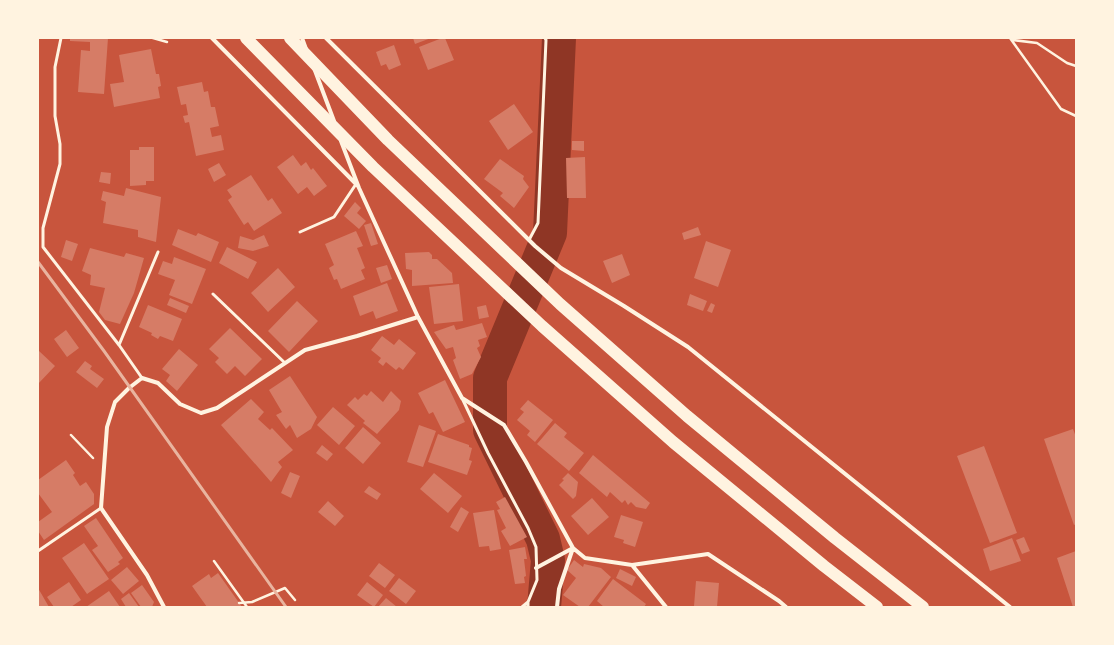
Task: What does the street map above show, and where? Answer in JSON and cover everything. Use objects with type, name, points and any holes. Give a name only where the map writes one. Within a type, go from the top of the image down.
[{"type":"highway","points":[[246,38],[373,167],[542,326],[673,442],[824,566],[877,607]]},
{"type":"highway","points":[[290,38],[388,140],[560,304],[705,431],[835,538],[923,607]]},
{"type":"street","points":[[212,38],[359,188]]},
{"type":"street","points":[[302,38],[359,188],[418,317],[462,398],[504,425],[573,548],[585,558],[632,565],[708,554],[786,607]]},
{"type":"street","points":[[326,38],[535,246],[561,268],[688,347],[1010,607]]},
{"type":"street","points":[[164,607],[147,575],[101,508],[106,427],[115,402],[142,378],[158,383],[180,404],[200,413],[217,408],[305,350],[418,317]]},
{"type":"street","points":[[538,568],[573,548]]},
{"type":"street","points":[[557,607],[559,589],[573,548]]},
{"type":"street","points":[[632,565],[666,607]]},
{"type":"lane","points":[[62,38],[55,67],[55,116],[60,144],[60,164],[43,228],[43,247],[142,378]]},
{"type":"lane","points":[[529,240],[538,223],[546,38]]},
{"type":"lane","points":[[300,232],[334,217],[356,184]]},
{"type":"lane","points":[[118,345],[158,252]]},
{"type":"lane","points":[[213,294],[285,363]]},
{"type":"lane","points":[[462,398],[536,547],[538,568],[536,580],[528,602],[528,607]]},
{"type":"lane","points":[[38,550],[101,508]]},
{"type":"lane","points":[[522,607],[528,602]]},
{"type":"path","points":[[153,38],[166,42]]},
{"type":"path","points":[[1011,39],[1037,43],[1068,63],[1076,66]]},
{"type":"path","points":[[1011,39],[1061,109],[1076,116]]},
{"type":"path","points":[[71,435],[93,458],[104,463]]},
{"type":"path","points":[[214,561],[247,607]]},
{"type":"path","points":[[238,603],[252,602],[285,588],[295,600]]},
{"type":"building","points":[[70,38],[108,38],[104,94],[78,92],[81,50],[90,51],[90,42],[70,41]]},
{"type":"building","points":[[413,38],[431,38],[415,44]]},
{"type":"building","points":[[445,38],[454,60],[428,70],[419,47]]},
{"type":"building","points":[[394,45],[401,65],[389,70],[386,64],[381,66],[376,52]]},
{"type":"building","points":[[151,49],[156,74],[159,74],[161,86],[158,87],[160,98],[114,107],[110,84],[124,82],[119,55]]},
{"type":"building","points":[[202,82],[204,92],[208,91],[211,107],[215,107],[219,126],[210,128],[212,137],[221,135],[224,150],[196,156],[189,122],[185,123],[183,116],[188,115],[186,104],[181,105],[177,87]]},
{"type":"building","points":[[514,104],[533,132],[508,150],[489,121]]},
{"type":"building","points":[[572,141],[584,141],[584,151],[572,150]]},
{"type":"building","points":[[139,147],[154,147],[154,181],[146,181],[146,185],[130,186],[130,150],[139,150]]},
{"type":"building","points":[[293,155],[301,166],[306,162],[311,170],[313,168],[327,186],[314,196],[307,187],[298,194],[277,167]]},
{"type":"building","points":[[585,157],[586,198],[567,198],[566,158]]},
{"type":"building","points":[[500,159],[524,176],[523,179],[529,187],[514,208],[500,196],[503,193],[484,179]]},
{"type":"building","points":[[219,163],[226,175],[214,182],[208,169]]},
{"type":"building","points":[[101,172],[111,173],[110,184],[99,182]]},
{"type":"building","points":[[251,175],[268,201],[272,198],[282,213],[254,231],[248,222],[244,225],[228,200],[232,197],[227,190]]},
{"type":"building","points":[[126,188],[161,197],[156,242],[138,237],[138,230],[103,223],[106,202],[101,200],[103,191],[124,196]]},
{"type":"building","points":[[355,202],[361,208],[357,213],[366,221],[359,229],[344,216]]},
{"type":"building","points":[[371,223],[378,244],[371,246],[364,225]]},
{"type":"building","points":[[698,227],[701,235],[684,240],[682,233]]},
{"type":"building","points":[[178,229],[196,236],[198,233],[219,242],[211,262],[172,245]]},
{"type":"building","points":[[356,231],[363,246],[357,248],[365,268],[361,270],[365,279],[341,289],[337,279],[334,280],[329,268],[334,265],[325,244]]},
{"type":"building","points":[[264,235],[269,246],[253,251],[238,248],[240,236],[253,240]]},
{"type":"building","points":[[66,240],[78,244],[72,261],[61,257]]},
{"type":"building","points":[[706,241],[731,250],[718,287],[694,278]]},
{"type":"building","points":[[227,247],[257,262],[248,279],[219,263]]},
{"type":"building","points":[[90,248],[124,257],[126,253],[144,258],[134,293],[120,324],[105,320],[99,312],[105,288],[90,285],[91,275],[82,271]]},
{"type":"building","points":[[429,252],[432,255],[432,259],[437,259],[452,273],[453,283],[412,286],[412,270],[406,269],[405,253]]},
{"type":"building","points":[[622,254],[630,275],[612,283],[603,261]]},
{"type":"building","points":[[174,257],[206,269],[192,304],[169,295],[175,280],[158,274],[163,261],[172,264]]},
{"type":"building","points":[[387,265],[392,279],[381,283],[376,268]]},
{"type":"building","points":[[278,268],[295,287],[268,312],[251,293]]},
{"type":"building","points":[[387,283],[398,311],[376,319],[373,311],[360,316],[353,296]]},
{"type":"building","points":[[459,284],[463,321],[434,324],[429,287]]},
{"type":"building","points":[[690,294],[707,301],[703,311],[687,305]]},
{"type":"building","points":[[170,298],[189,306],[186,313],[167,305]]},
{"type":"building","points":[[297,301],[318,321],[289,352],[268,331]]},
{"type":"building","points":[[711,303],[715,305],[712,313],[707,311]]},
{"type":"building","points":[[148,305],[182,319],[173,341],[160,336],[158,339],[151,335],[152,333],[139,327]]},
{"type":"building","points":[[486,305],[489,317],[479,319],[477,307]]},
{"type":"building","points":[[482,323],[487,337],[478,340],[480,346],[477,348],[481,357],[472,374],[460,379],[453,360],[456,358],[453,347],[446,349],[434,332],[454,325],[456,330]]},
{"type":"building","points":[[230,328],[262,359],[245,376],[235,366],[227,374],[215,362],[219,358],[209,349]]},
{"type":"building","points":[[66,330],[79,348],[67,357],[54,339]]},
{"type":"building","points":[[382,336],[394,345],[399,339],[416,353],[403,370],[399,367],[396,370],[386,362],[383,366],[378,362],[381,358],[371,350]]},
{"type":"building","points":[[179,349],[198,365],[177,391],[166,381],[170,375],[162,369]]},
{"type":"building","points":[[38,350],[55,366],[38,384]]},
{"type":"building","points":[[85,361],[92,366],[90,369],[104,379],[97,388],[76,372]]},
{"type":"building","points":[[290,376],[317,417],[311,429],[297,438],[290,425],[286,429],[276,415],[282,412],[269,390]]},
{"type":"building","points":[[445,380],[465,422],[443,432],[433,412],[429,414],[418,393]]},
{"type":"building","points":[[371,391],[383,402],[391,391],[401,401],[399,410],[377,434],[363,423],[365,421],[347,405],[355,397],[358,400],[364,394],[367,396]]},
{"type":"building","points":[[251,399],[264,412],[258,419],[270,430],[272,428],[293,450],[278,462],[282,467],[271,482],[221,425]]},
{"type":"building","points":[[528,400],[553,420],[535,442],[527,435],[530,431],[517,420],[524,412],[520,409]]},
{"type":"building","points":[[333,407],[355,426],[339,445],[317,425]]},
{"type":"building","points":[[555,423],[567,433],[564,437],[584,453],[569,471],[537,444]]},
{"type":"building","points":[[419,425],[436,431],[423,467],[407,462]]},
{"type":"building","points":[[363,427],[381,443],[363,464],[345,448]]},
{"type":"building","points":[[1073,429],[1076,437],[1076,524],[1074,525],[1044,439]]},
{"type":"building","points":[[438,434],[469,445],[469,447],[472,448],[469,460],[472,461],[467,475],[428,462]]},
{"type":"building","points":[[322,445],[333,454],[327,461],[316,453]]},
{"type":"building","points":[[984,446],[1017,533],[990,543],[957,456]]},
{"type":"building","points":[[593,455],[650,503],[646,509],[636,507],[631,502],[628,505],[625,500],[622,503],[610,492],[607,497],[579,473]]},
{"type":"building","points":[[66,460],[75,473],[73,475],[80,486],[86,482],[94,494],[94,504],[44,540],[38,531],[38,522],[52,512],[38,493],[38,480]]},
{"type":"building","points":[[290,472],[300,476],[291,498],[281,493]]},
{"type":"building","points":[[434,473],[462,496],[448,513],[420,489]]},
{"type":"building","points":[[568,473],[578,482],[576,496],[573,499],[559,485]]},
{"type":"building","points":[[369,486],[381,494],[377,500],[364,492]]},
{"type":"building","points":[[505,497],[527,537],[510,546],[501,531],[506,528],[497,510],[500,509],[496,502]]},
{"type":"building","points":[[592,498],[609,517],[588,535],[571,516]]},
{"type":"building","points":[[328,501],[344,516],[335,526],[318,512]]},
{"type":"building","points":[[461,507],[469,512],[458,532],[450,527]]},
{"type":"building","points":[[494,510],[501,549],[490,551],[489,546],[479,547],[473,513]]},
{"type":"building","points":[[621,515],[643,522],[635,547],[623,543],[624,540],[614,537]]},
{"type":"building","points":[[96,518],[123,558],[118,562],[120,564],[108,572],[92,550],[98,546],[84,526]]},
{"type":"building","points":[[1024,537],[1030,551],[1022,554],[1016,540]]},
{"type":"building","points":[[1012,538],[1021,561],[990,571],[983,549]]},
{"type":"building","points":[[84,543],[109,579],[87,594],[62,558]]},
{"type":"building","points":[[525,547],[527,559],[524,559],[526,576],[524,577],[525,583],[515,584],[509,550]]},
{"type":"building","points":[[1076,551],[1076,607],[1073,607],[1057,558]]},
{"type":"building","points":[[574,560],[583,567],[584,564],[601,568],[611,577],[588,607],[580,607],[563,595],[576,578],[567,570]]},
{"type":"building","points":[[379,563],[395,575],[385,588],[369,576]]},
{"type":"building","points":[[127,567],[139,581],[123,594],[111,580]]},
{"type":"building","points":[[620,569],[636,577],[632,586],[616,578]]},
{"type":"building","points":[[218,573],[242,607],[207,607],[192,586],[209,574],[211,578]]},
{"type":"building","points":[[399,578],[416,591],[406,604],[389,591]]},
{"type":"building","points":[[613,579],[646,604],[644,607],[604,607],[597,601]]},
{"type":"building","points":[[696,581],[719,583],[717,607],[694,606]]},
{"type":"building","points":[[69,582],[81,600],[71,607],[54,607],[47,597]]},
{"type":"building","points":[[367,582],[383,595],[374,607],[357,595]]},
{"type":"building","points":[[142,585],[154,602],[152,607],[141,607],[131,593]]},
{"type":"building","points":[[38,588],[49,607],[38,607]]},
{"type":"building","points":[[109,591],[120,607],[86,607]]},
{"type":"building","points":[[129,593],[139,607],[126,607],[121,599]]},
{"type":"building","points":[[386,598],[397,607],[378,607]]},
{"type":"waterway","points":[[544,607],[548,560],[543,539],[490,430],[490,378],[550,233],[559,38]]},
{"type":"railway","points":[[38,262],[104,351],[286,607]]}]
